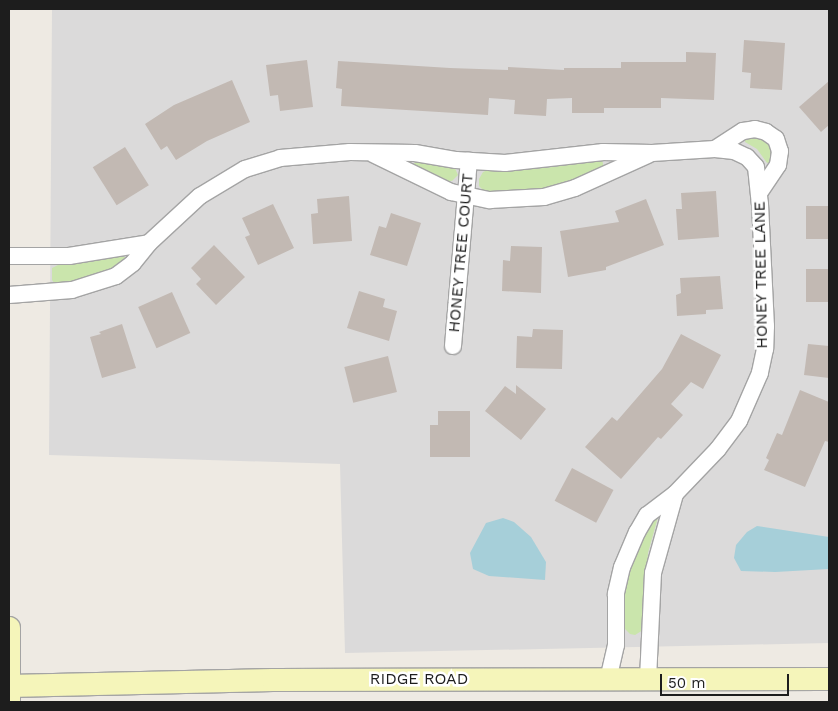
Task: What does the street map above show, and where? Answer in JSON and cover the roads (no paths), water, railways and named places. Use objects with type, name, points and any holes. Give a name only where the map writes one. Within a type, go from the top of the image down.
[{"type":"street","points":[[715,149],[743,131],[755,129],[766,132],[776,139],[780,151],[778,165],[759,193]]},
{"type":"street","name":"HONEY TREE LANE","points":[[9,295],[72,290],[116,276],[133,263],[149,243],[200,196],[245,169],[280,158],[350,152],[415,154],[468,161],[505,162],[603,152],[652,153],[715,149],[734,151],[747,157],[756,167],[759,193],[766,326],[765,349],[760,373],[739,421],[718,449],[675,494],[646,515],[622,567],[616,594],[616,645],[608,679]]},
{"type":"street","name":"HONEY TREE LANE","points":[[370,153],[426,182],[451,192],[490,200],[544,197],[575,188],[652,153]]},
{"type":"street","name":"HONEY TREE COURT","points":[[453,346],[468,161]]},
{"type":"street","points":[[9,256],[69,256],[149,243]]},
{"type":"street","name":"HONEY TREE LANE","points":[[648,679],[653,573],[675,494]]},
{"type":"street","points":[[9,628],[9,702]]},
{"type":"street","name":"RIDGE ROAD","points":[[9,686],[282,680],[829,679]]},
{"type":"water","points":[[503,518],[514,522],[531,537],[546,562],[545,580],[489,576],[473,569],[470,553],[486,523]]},
{"type":"water","points":[[757,526],[829,537],[829,569],[775,572],[741,571],[734,558],[736,545],[747,532]]}]
